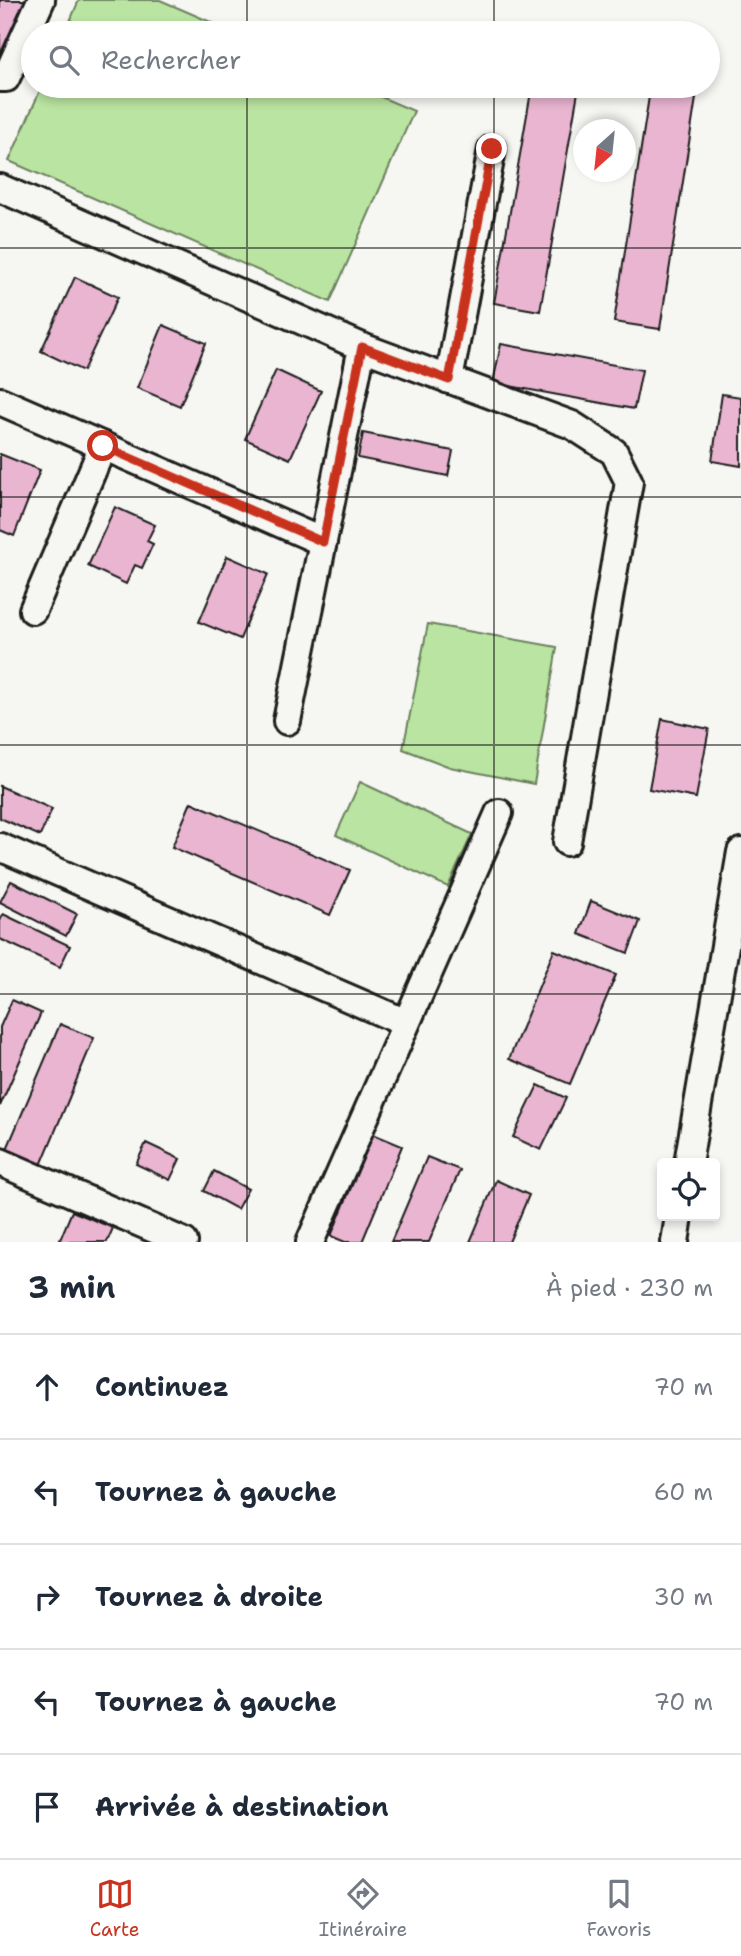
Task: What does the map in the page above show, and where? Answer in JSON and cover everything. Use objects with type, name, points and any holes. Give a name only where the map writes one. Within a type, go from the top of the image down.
[{"type":"lane","points":[[31,21],[40,0]]},
{"type":"lane","points":[[0,78],[6,78],[21,44]]},
{"type":"lane","points":[[449,380],[492,149]]},
{"type":"lane","points":[[0,188],[362,347],[572,425],[614,452],[629,482],[567,842]]},
{"type":"lane","points":[[287,721],[362,347]]},
{"type":"lane","points":[[0,401],[323,542]]},
{"type":"lane","points":[[33,610],[103,446]]},
{"type":"lane","points":[[310,1242],[499,813]]},
{"type":"lane","points":[[1,850],[407,1023]]},
{"type":"lane","points":[[689,1158],[741,852]]},
{"type":"lane","points":[[0,1162],[184,1242]]},
{"type":"lane","points":[[675,1242],[679,1221]]},
{"type":"green space","points":[[79,0],[160,0],[208,21],[70,21]]},
{"type":"green space","points":[[37,98],[383,98],[414,111],[330,302],[9,161]]},
{"type":"green space","points":[[428,624],[557,647],[534,784],[450,767],[403,749]]},
{"type":"green space","points":[[360,782],[472,834],[448,887],[336,835]]},
{"type":"building","points":[[0,0],[26,0],[0,62]]},
{"type":"building","points":[[530,98],[577,98],[573,119],[540,311],[494,303]]},
{"type":"building","points":[[649,98],[696,98],[660,329],[614,322]]},
{"type":"building","points":[[75,277],[118,297],[83,371],[41,351]]},
{"type":"building","points":[[163,325],[206,343],[180,406],[137,388]]},
{"type":"building","points":[[501,344],[642,370],[634,409],[493,383]]},
{"type":"building","points":[[276,370],[321,391],[290,459],[245,439]]},
{"type":"building","points":[[722,394],[741,397],[741,466],[712,461]]},
{"type":"building","points":[[363,433],[453,451],[448,476],[358,458]]},
{"type":"building","points":[[0,454],[40,470],[14,536],[0,530]]},
{"type":"building","points":[[115,507],[155,525],[147,541],[153,544],[142,568],[135,565],[126,584],[88,566]]},
{"type":"building","points":[[227,556],[268,574],[240,639],[199,622]]},
{"type":"building","points":[[662,719],[709,729],[696,798],[649,789]]},
{"type":"building","points":[[0,786],[52,809],[40,836],[0,818]]},
{"type":"building","points":[[191,802],[350,870],[330,915],[172,847]]},
{"type":"building","points":[[11,881],[77,914],[66,936],[0,902]]},
{"type":"building","points":[[591,901],[640,921],[628,953],[579,934]]},
{"type":"building","points":[[3,914],[70,946],[60,967],[0,939],[0,921]]},
{"type":"building","points":[[554,950],[616,975],[570,1084],[509,1059]]},
{"type":"building","points":[[12,1000],[41,1013],[0,1106],[0,1027]]},
{"type":"building","points":[[60,1024],[94,1038],[39,1170],[4,1156]]},
{"type":"building","points":[[538,1085],[566,1098],[541,1150],[513,1137]]},
{"type":"building","points":[[373,1134],[402,1146],[362,1242],[345,1242],[331,1236]]},
{"type":"building","points":[[146,1143],[180,1159],[170,1180],[136,1164]]},
{"type":"building","points":[[427,1157],[460,1170],[429,1242],[391,1242]]},
{"type":"building","points":[[214,1171],[248,1189],[237,1209],[204,1191]]},
{"type":"building","points":[[496,1180],[529,1195],[509,1242],[470,1242]]},
{"type":"building","points":[[72,1211],[113,1228],[107,1242],[59,1242]]},
{"type":"route","points":[[103,446],[323,542],[362,347],[449,380],[492,149]]}]
